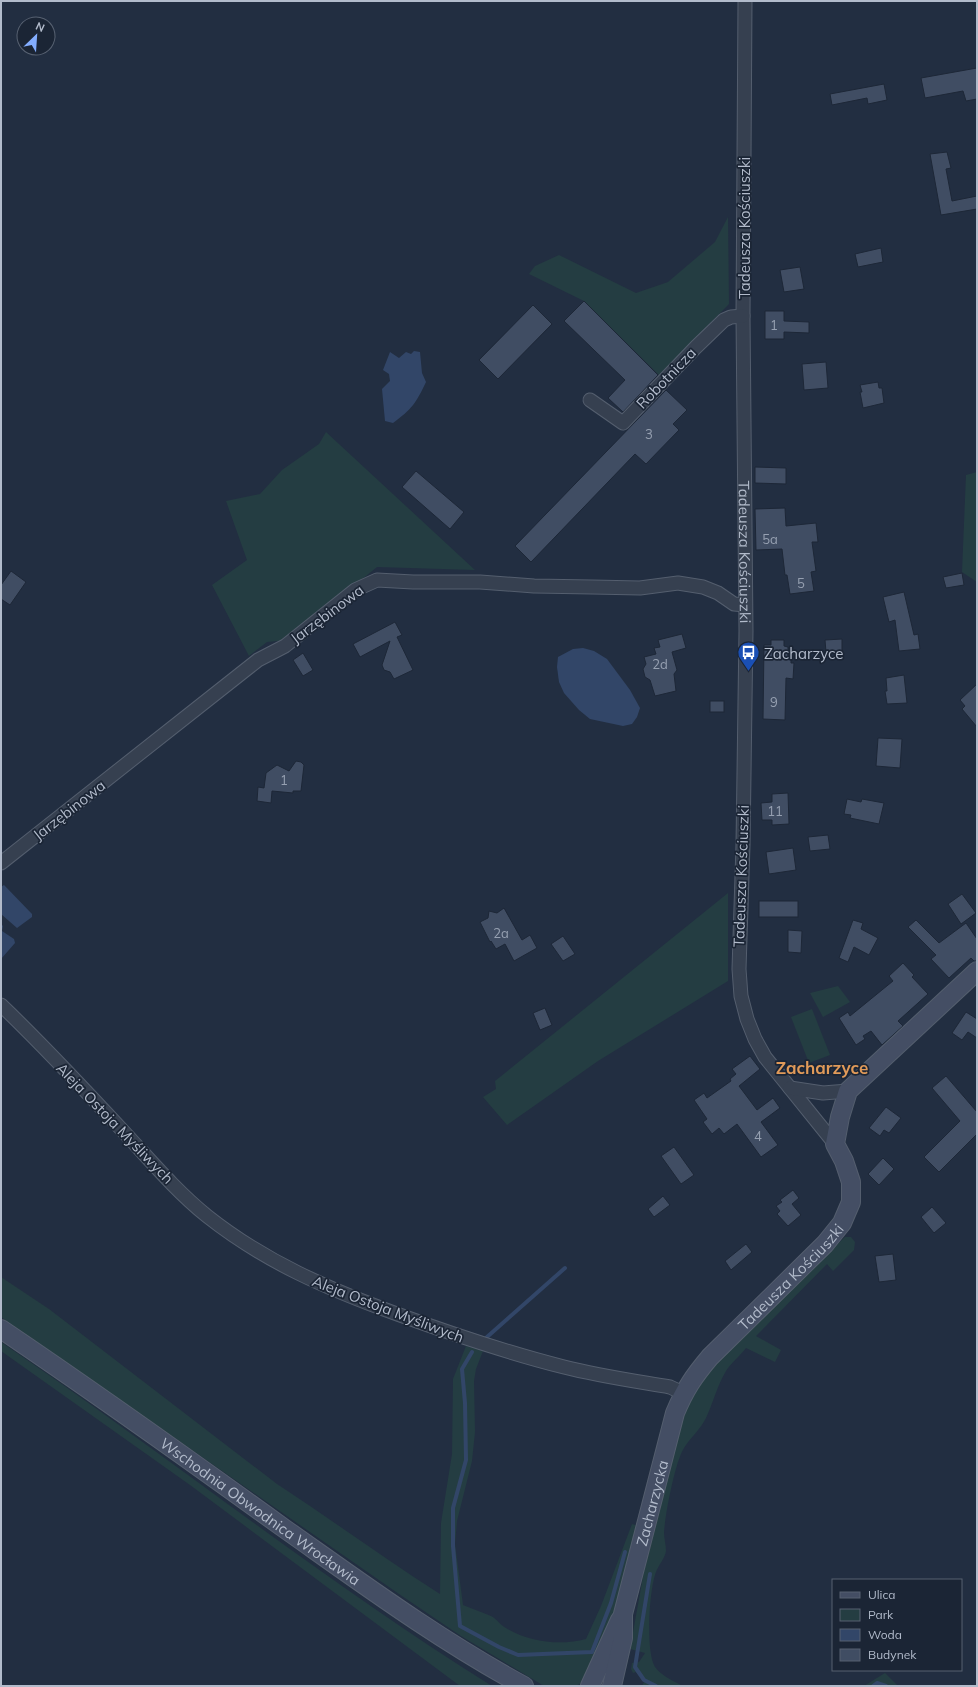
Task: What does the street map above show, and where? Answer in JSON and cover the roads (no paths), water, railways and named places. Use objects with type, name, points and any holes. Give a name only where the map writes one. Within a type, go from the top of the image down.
[{"type":"street","name":"Tadeusza Kościuszki","points":[[683,1393],[693,1377],[710,1357],[825,1244],[842,1224],[851,1202],[851,1182],[844,1161],[835,1144],[765,1057],[755,1039],[747,1019],[741,996],[739,969],[743,845],[745,605],[743,316],[745,1]]},
{"type":"street","name":"Robotnicza","points":[[590,400],[623,423],[696,346],[724,320],[732,317],[743,316]]},
{"type":"street","name":"Jarzębinowa","points":[[1,864],[258,660],[285,646],[355,590],[377,580],[413,582],[480,582],[534,586],[600,588],[640,588],[678,583],[703,587],[718,593],[734,604],[745,605]]},
{"type":"street","points":[[835,1144],[840,1117],[848,1091],[977,970]]},
{"type":"street","name":"Aleja Ostoja Myśliwych","points":[[1,1005],[96,1102],[164,1175],[206,1215],[257,1252],[309,1280],[346,1296],[510,1353],[567,1368],[670,1388],[683,1393]]},
{"type":"street","points":[[790,1088],[823,1093],[848,1091]]},
{"type":"street","name":"Wschodnia Obwodnica Wrocławia","points":[[1,1329],[148,1431],[402,1612],[465,1653],[524,1686]]},
{"type":"street","name":"Zacharzycka","points":[[589,1684],[623,1614],[675,1413],[683,1393]]},
{"type":"street","name":"Zacharzycka","points":[[614,1684],[623,1638],[623,1614]]},
{"type":"water","points":[[414,351],[420,352],[422,373],[426,382],[416,401],[405,414],[393,423],[385,421],[382,389],[390,381],[389,374],[383,370],[390,352],[399,358],[406,352],[411,354]]},
{"type":"water","points":[[583,648],[594,651],[607,659],[630,690],[640,708],[637,717],[632,724],[623,726],[590,719],[579,710],[564,693],[559,682],[557,667],[558,657],[573,649]]},
{"type":"water","points":[[4,885],[32,914],[32,917],[17,928],[1,914],[1,887]]},
{"type":"water","points":[[1,924],[3,926],[2,931],[14,939],[15,943],[1,959]]},
{"type":"waterway","points":[[487,1337],[565,1268]]},
{"type":"waterway","points":[[472,1352],[462,1369],[465,1403],[466,1460],[453,1508],[453,1546],[460,1626],[499,1647],[518,1655],[592,1652],[611,1603],[625,1552]]},
{"type":"waterway","points":[[650,1574],[635,1667],[644,1680],[656,1686]]},
{"type":"waterway","points":[[873,1686],[877,1683],[886,1686]]},
{"type":"place","name":"Zacharzyce","points":[[749,672]]},
{"type":"district","name":"Zacharzyce","points":[[822,1067]]}]
